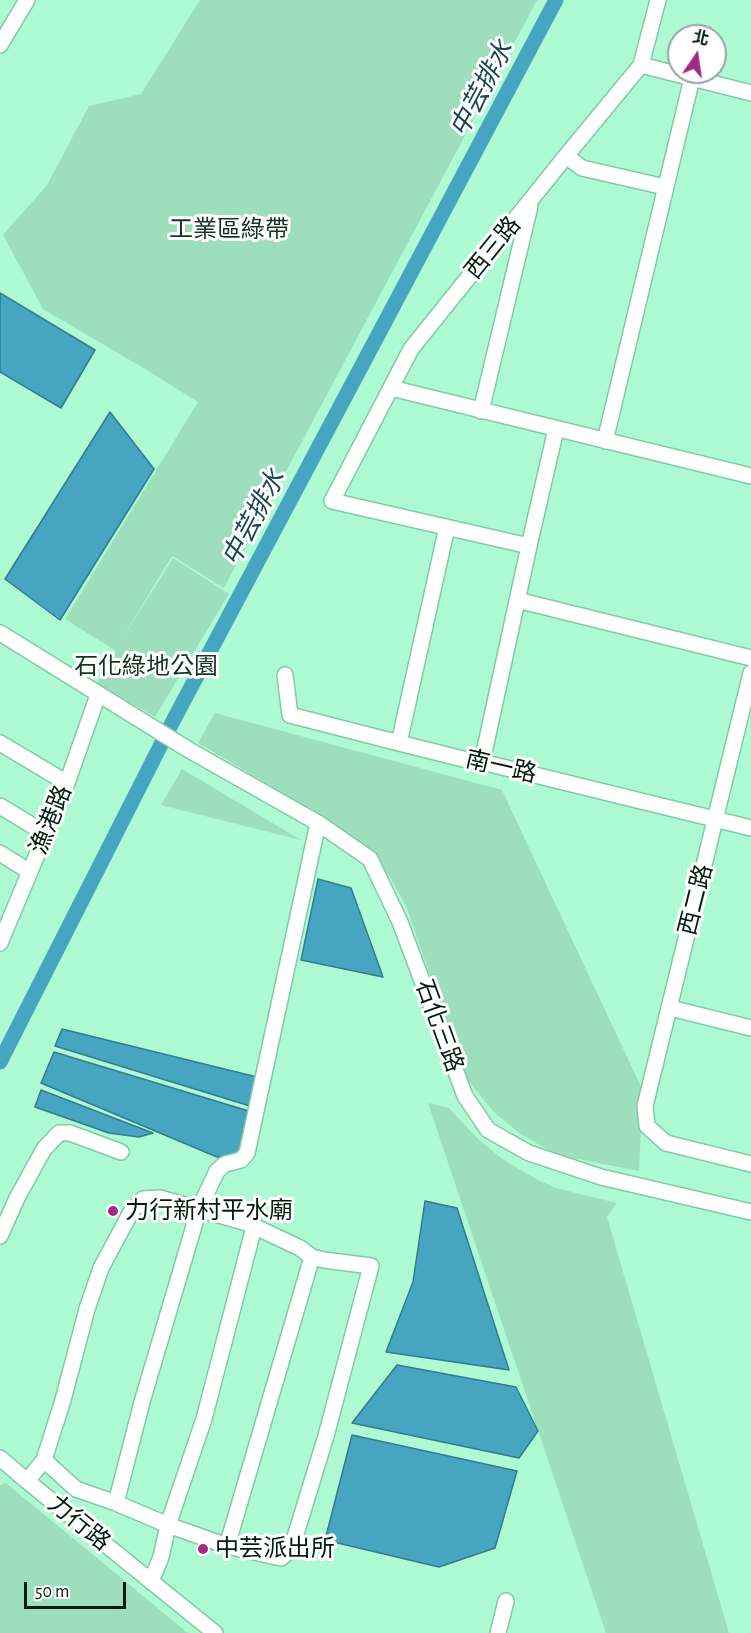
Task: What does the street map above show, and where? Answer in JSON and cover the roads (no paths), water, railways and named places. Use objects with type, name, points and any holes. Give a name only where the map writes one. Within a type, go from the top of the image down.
[{"type":"street","name":"西三路","points":[[447,527],[332,501],[411,349],[641,65],[658,0]]},
{"type":"street","points":[[0,45],[26,2]]},
{"type":"street","points":[[0,51],[26,2]]},
{"type":"street","points":[[641,65],[667,72]]},
{"type":"street","points":[[605,441],[691,84]]},
{"type":"street","points":[[716,84],[751,93]]},
{"type":"street","points":[[566,156],[582,168],[665,187]]},
{"type":"street","points":[[481,411],[531,201]]},
{"type":"street","points":[[391,388],[751,476]]},
{"type":"street","points":[[482,762],[556,429]]},
{"type":"street","points":[[399,743],[447,527],[529,546]]},
{"type":"street","points":[[517,600],[751,658]]},
{"type":"street","points":[[0,633],[98,695]]},
{"type":"street","name":"西二路","points":[[751,673],[645,1106],[647,1126],[666,1143],[751,1164]]},
{"type":"street","name":"南一路","points":[[285,675],[290,715],[751,828]]},
{"type":"street","name":"石化三路","points":[[98,695],[318,823],[370,859],[400,922],[465,1096],[488,1130],[529,1154],[601,1178],[751,1212]]},
{"type":"street","name":"漁港路","points":[[2,933],[67,783],[98,695]]},
{"type":"street","points":[[0,743],[67,783]]},
{"type":"street","points":[[0,806],[46,834]]},
{"type":"street","points":[[116,1503],[142,1402],[199,1209],[217,1171],[225,1164],[241,1160],[247,1153],[318,823]]},
{"type":"street","points":[[0,853],[30,872]]},
{"type":"street","points":[[670,1008],[751,1028]]},
{"type":"street","points":[[0,1236],[17,1198],[44,1149],[58,1133],[70,1133],[121,1152]]},
{"type":"street","points":[[27,1481],[44,1460],[100,1268],[131,1212],[143,1199],[160,1198],[247,1223],[300,1248],[312,1257],[371,1266],[326,1436],[291,1550],[281,1558],[227,1546],[76,1489],[44,1460]]},
{"type":"street","points":[[151,1581],[161,1557],[168,1525],[204,1419],[254,1227]]},
{"type":"street","points":[[227,1546],[312,1257]]},
{"type":"street","name":"力行路","points":[[0,1458],[215,1633]]},
{"type":"street","points":[[498,1633],[506,1601]]},
{"type":"water","points":[[0,293],[95,350],[61,408],[0,372]]},
{"type":"water","points":[[110,412],[154,469],[60,620],[5,579]]},
{"type":"water","points":[[318,879],[351,888],[383,977],[301,960]]},
{"type":"water","points":[[62,1029],[257,1077],[250,1106],[55,1046]]},
{"type":"water","points":[[54,1052],[252,1112],[239,1155],[217,1157],[41,1083]]},
{"type":"water","points":[[41,1090],[153,1133],[139,1137],[109,1133],[35,1107]]},
{"type":"water","points":[[425,1201],[457,1208],[509,1370],[386,1352],[413,1282]]},
{"type":"water","points":[[397,1365],[516,1387],[538,1431],[519,1458],[352,1423]]},
{"type":"water","points":[[352,1435],[517,1471],[495,1548],[439,1567],[325,1540]]},
{"type":"waterway","name":"中芸排水","points":[[0,1062],[173,721],[556,0]]},
{"type":"place","name":"力行新村平水廟","points":[[113,1211]]},
{"type":"place","name":"中芸派出所","points":[[203,1549]]},
{"type":"park label","name":"工業區綠帶","points":[[229,230]]},
{"type":"park label","name":"石化綠地公園","points":[[146,667]]}]
